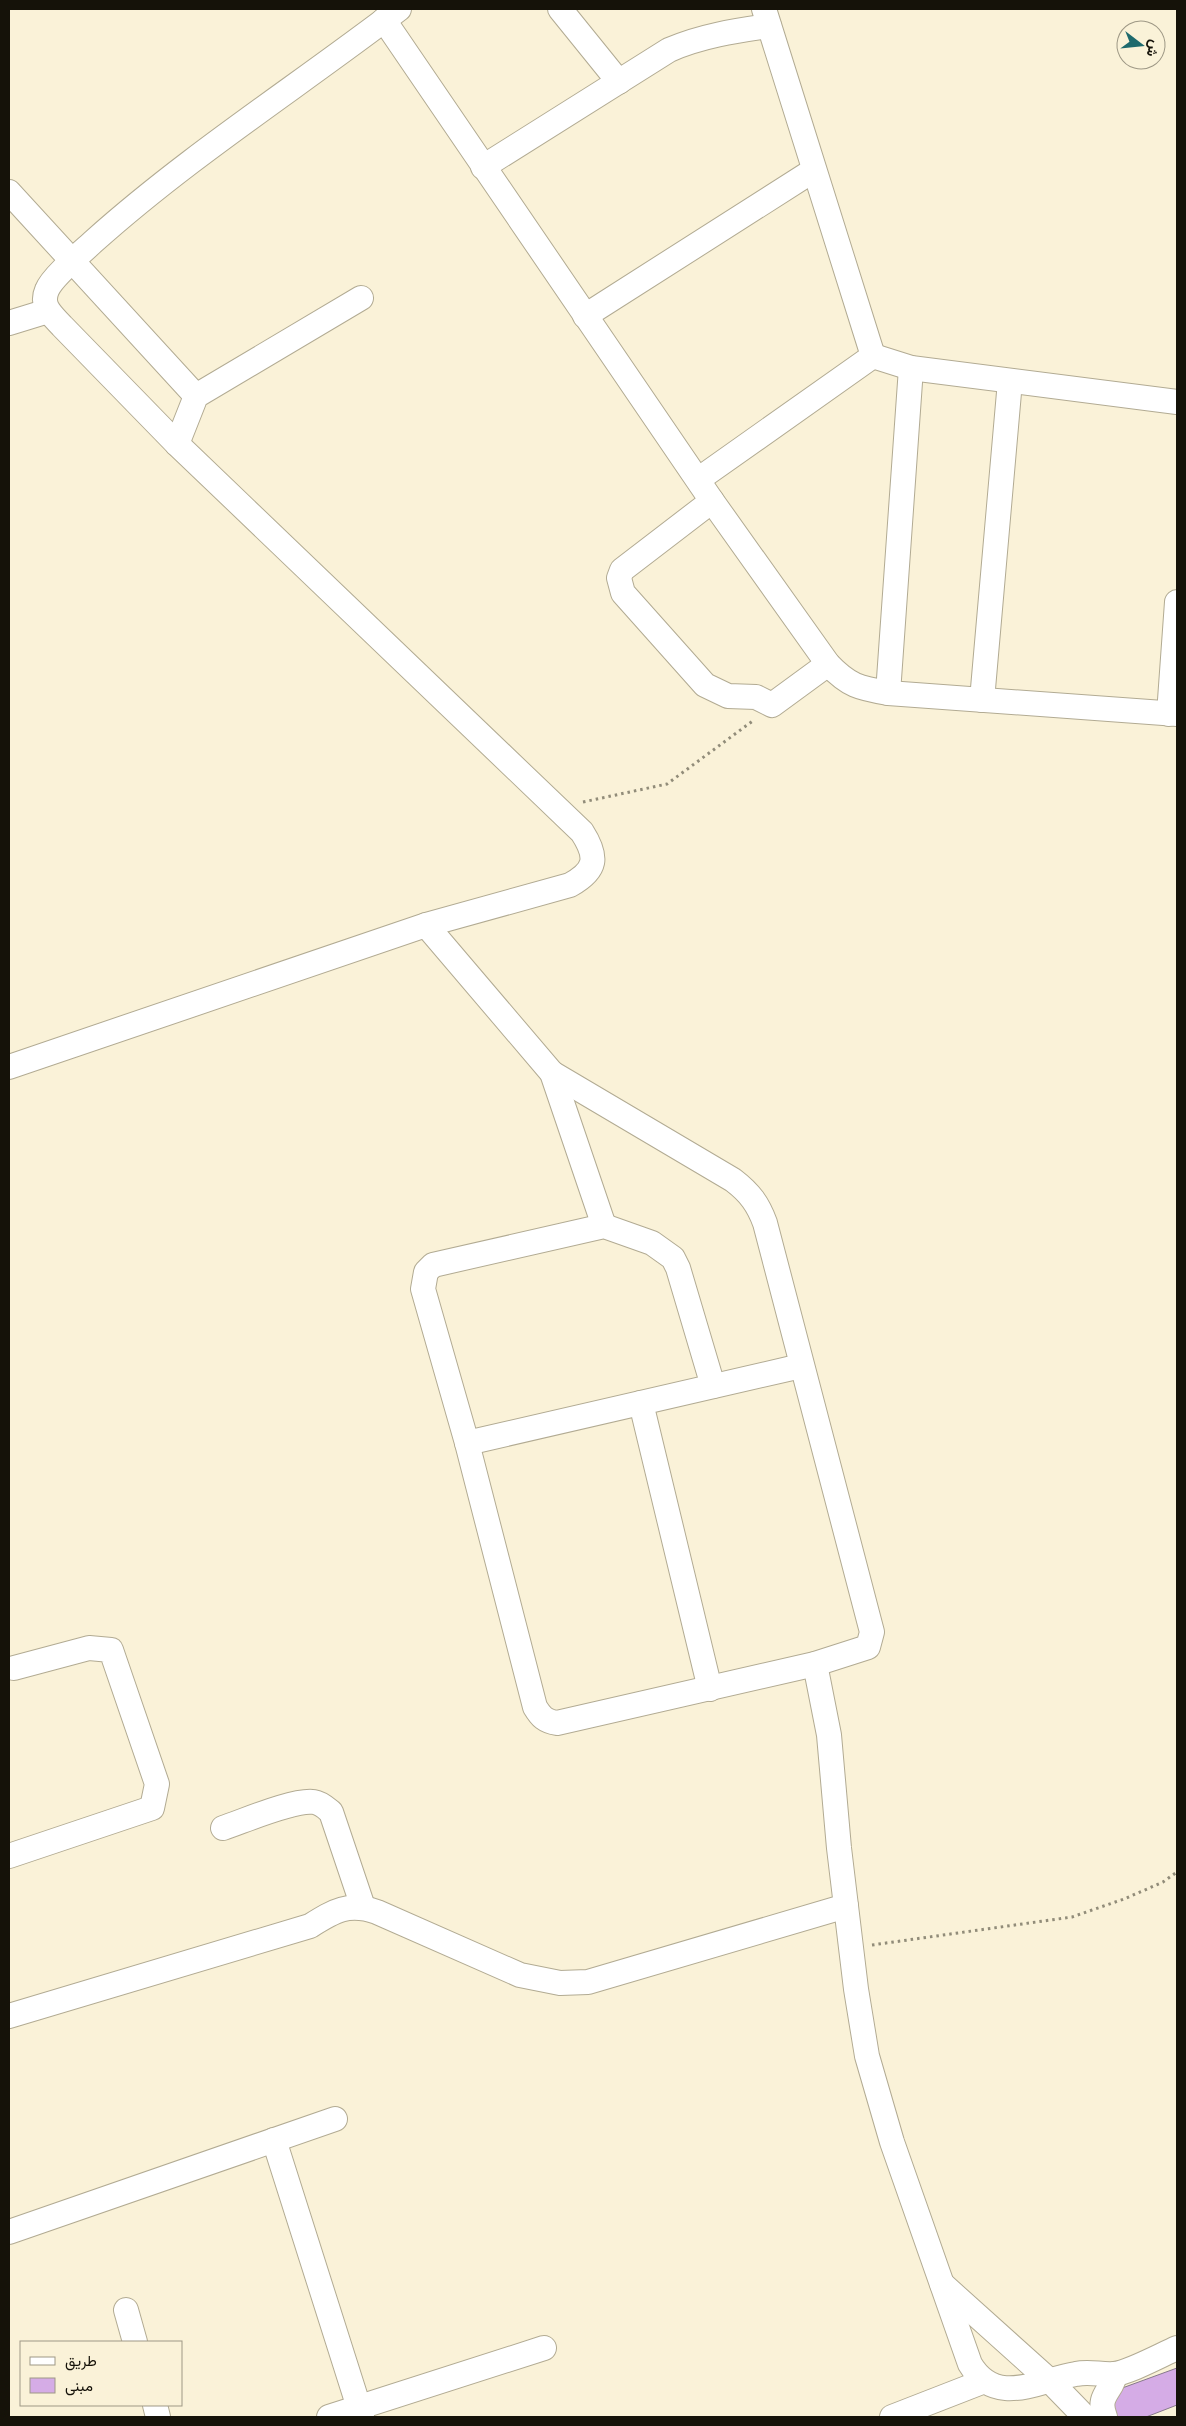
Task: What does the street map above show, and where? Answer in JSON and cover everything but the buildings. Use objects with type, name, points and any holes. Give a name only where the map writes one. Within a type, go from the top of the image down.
[{"type":"street","points":[[560,9],[619,82]]},
{"type":"street","points":[[9,1067],[426,925],[570,885],[587,874],[593,862],[591,848],[582,832],[177,444],[48,311],[45,304],[47,288],[72,261],[143,197],[391,14],[483,166],[585,316],[828,664],[844,680],[866,689],[888,693],[1173,714],[1177,602]]},
{"type":"street","points":[[483,166],[669,50],[689,41],[766,18],[873,356]]},
{"type":"street","points":[[585,316],[814,170]]},
{"type":"street","points":[[9,192],[196,396]]},
{"type":"street","points":[[177,444],[196,396],[361,298]]},
{"type":"street","points":[[9,323],[48,311]]},
{"type":"street","points":[[873,356],[910,368],[1177,402]]},
{"type":"street","points":[[699,479],[873,356]]},
{"type":"street","points":[[888,693],[910,368]]},
{"type":"street","points":[[982,700],[1010,381]]},
{"type":"street","points":[[712,500],[622,570],[619,578],[623,593],[705,685],[728,696],[756,697],[772,706],[828,664]]},
{"type":"street","points":[[426,925],[552,1073],[733,1180],[748,1192],[758,1205],[765,1223],[872,1632],[868,1647],[815,1664],[558,1723],[541,1717],[535,1707],[467,1443],[423,1289],[423,1279],[426,1272],[433,1265],[604,1226],[652,1243],[673,1258],[678,1268],[714,1386]]},
{"type":"street","points":[[552,1073],[604,1226]]},
{"type":"street","points":[[467,1443],[801,1366]]},
{"type":"street","points":[[641,1402],[710,1689]]},
{"type":"street","points":[[9,1856],[152,1808],[157,1784],[111,1650],[90,1648],[10,1663]]},
{"type":"street","points":[[815,1664],[828,1735],[851,1948],[867,2056],[892,2142],[970,2364],[982,2382],[1000,2388],[1013,2388],[1051,2382],[1076,2374],[1115,2374],[1177,2348]]},
{"type":"street","points":[[223,1828],[299,1803],[314,1802],[320,1804],[331,1812],[363,1907]]},
{"type":"street","points":[[9,2016],[310,1926],[336,1910],[363,1907],[520,1975],[560,1984],[588,1982],[846,1906]]},
{"type":"street","points":[[9,2232],[335,2119]]},
{"type":"street","points":[[274,2140],[360,2412]]},
{"type":"street","points":[[940,2283],[1051,2382],[1085,2417]]},
{"type":"street","points":[[126,2310],[135,2341]]},
{"type":"street","points":[[329,2417],[360,2412],[544,2348]]},
{"type":"street","points":[[1105,2417],[1104,2397],[1112,2384],[1115,2374]]},
{"type":"street","points":[[892,2417],[982,2382]]},
{"type":"path","points":[[558,809],[604,796],[666,784],[727,741],[772,706]]},
{"type":"path","points":[[851,1948],[1072,1916],[1124,1899],[1163,1882],[1177,1872]]}]
